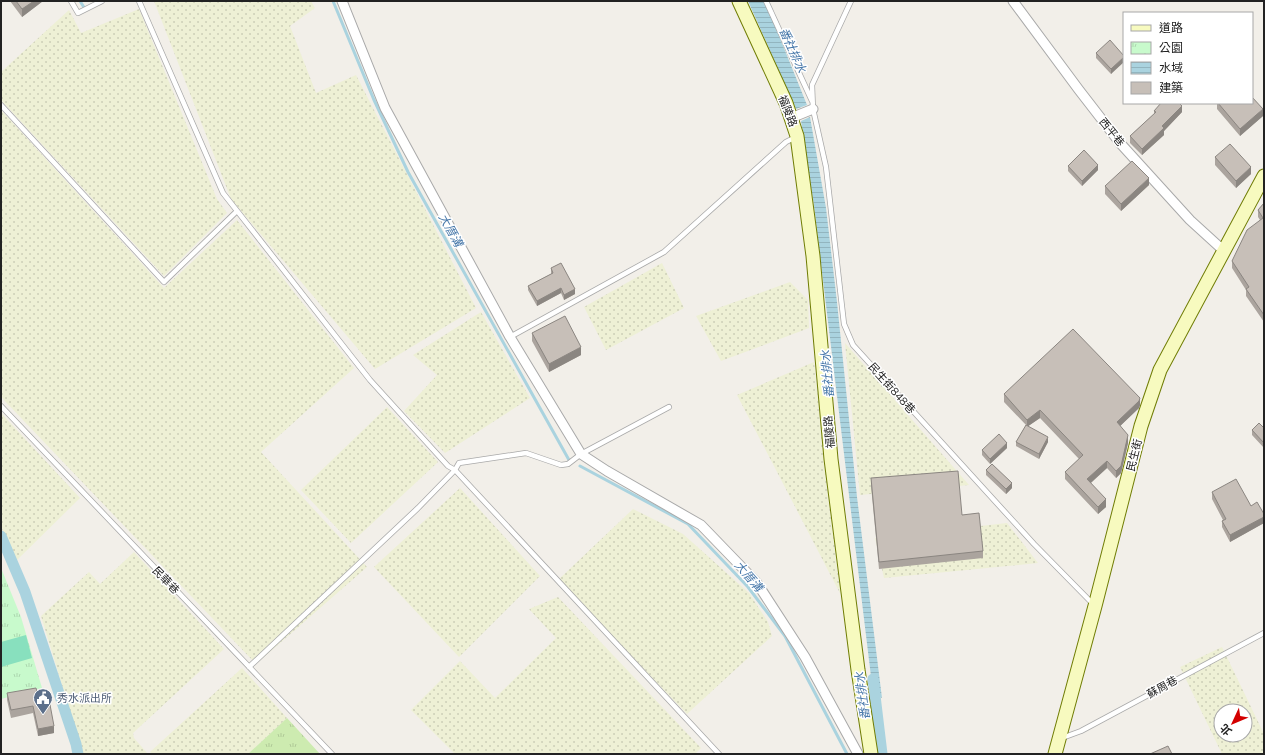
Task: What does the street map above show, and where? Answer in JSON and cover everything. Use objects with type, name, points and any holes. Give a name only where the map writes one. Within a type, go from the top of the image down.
[{"type":"street","points":[[342,1],[385,108],[510,337],[581,454],[607,472],[701,526],[757,583],[805,657],[858,754]]},
{"type":"street","name":"福陵路","points":[[739,1],[786,103],[797,136],[813,256],[832,467],[858,670],[871,754]]},
{"type":"street","name":"西平巷","points":[[1013,1],[1079,90],[1120,142],[1190,220],[1224,250]]},
{"type":"street","points":[[791,118],[813,107]]},
{"type":"street","name":"民生街","points":[[1055,754],[1141,426],[1160,370],[1264,176]]},
{"type":"lane","points":[[71,1],[78,13],[102,1]]},
{"type":"lane","points":[[139,1],[223,193],[370,380],[448,466],[454,470],[719,754]]},
{"type":"lane","points":[[766,1],[813,107]]},
{"type":"lane","points":[[813,107],[812,85],[851,1]]},
{"type":"lane","points":[[1,105],[164,282],[237,211]]},
{"type":"lane","name":"民生街848巷","points":[[813,107],[826,167],[844,324],[853,345],[1028,538],[1095,606]]},
{"type":"lane","points":[[510,337],[664,252],[786,142],[797,136]]},
{"type":"lane","name":"民華巷","points":[[1,406],[332,754]]},
{"type":"lane","points":[[249,667],[418,508],[459,463],[526,452],[561,464],[568,464],[581,454],[669,407]]},
{"type":"lane","name":"蘇周巷","points":[[1060,739],[1081,731],[1264,633]]},
{"type":"green space","points":[[154,1],[311,1],[315,8],[290,26],[316,93],[356,75],[476,308],[375,369],[231,199]]},
{"type":"green space","points":[[139,9],[217,199],[227,213],[164,276],[1,100],[1,72],[69,10],[81,33]]},
{"type":"green space","points":[[1,110],[164,288],[237,220],[354,368],[261,452],[367,567],[256,664],[1,397]]},
{"type":"green space","points":[[662,263],[684,308],[606,350],[584,307]]},
{"type":"green space","points":[[790,282],[808,300],[809,328],[721,361],[696,316]]},
{"type":"green space","points":[[481,312],[530,398],[445,453],[404,411],[437,375],[413,355]]},
{"type":"green space","points":[[845,343],[969,485],[860,495]]},
{"type":"green space","points":[[814,362],[843,599],[737,395]]},
{"type":"green space","points":[[387,407],[438,462],[351,543],[301,490]]},
{"type":"green space","points":[[1,413],[80,498],[15,562],[1,526]]},
{"type":"green space","points":[[460,488],[540,576],[459,657],[374,567]]},
{"type":"green space","points":[[633,509],[683,534],[749,593],[768,622],[772,636],[687,714],[558,580]]},
{"type":"green space","points":[[1007,523],[1038,563],[884,578],[875,538]]},
{"type":"green space","points":[[134,552],[224,649],[133,733],[134,738],[148,754],[83,754],[41,616],[89,572],[100,584]]},
{"type":"green space","points":[[1,568],[21,617],[42,688],[1,699]]},
{"type":"green space","points":[[558,597],[701,748],[695,754],[455,754],[411,710],[460,661],[495,698],[556,638],[529,609]]},
{"type":"green space","points":[[26,635],[32,658],[1,667],[1,642]]},
{"type":"green space","points":[[1222,647],[1249,703],[1213,703],[1213,735],[1180,667]]},
{"type":"green space","points":[[242,668],[287,718],[248,754],[152,754],[150,752]]},
{"type":"green space","points":[[1253,711],[1264,734],[1264,754],[1222,754],[1217,743],[1253,743]]},
{"type":"green space","points":[[287,718],[320,754],[248,754]]},
{"type":"water","points":[[748,1],[765,1],[807,105],[796,109]]},
{"type":"water","points":[[810,117],[826,208],[857,497],[882,698],[873,693],[814,206],[801,121]]},
{"type":"building","points":[[16,1],[34,1],[22,9]]},
{"type":"building","points":[[1110,40],[1123,55],[1123,58],[1111,69],[1096,53]]},
{"type":"building","points":[[1253,98],[1263,109],[1240,129],[1219,104],[1253,104]]},
{"type":"building","points":[[1160,104],[1180,104],[1182,106],[1162,126],[1164,128],[1142,149],[1130,136],[1156,112],[1154,111]]},
{"type":"building","points":[[1230,144],[1251,167],[1236,181],[1215,157]]},
{"type":"building","points":[[1084,150],[1098,165],[1082,181],[1068,166]]},
{"type":"building","points":[[1132,161],[1149,178],[1121,204],[1105,186]]},
{"type":"building","points":[[1264,203],[1264,315],[1246,289],[1249,287],[1232,261],[1247,230],[1263,218],[1258,210]]},
{"type":"building","points":[[561,263],[575,289],[564,295],[561,288],[537,301],[528,286],[553,273],[551,268]]},
{"type":"building","points":[[565,316],[581,347],[549,364],[532,333]]},
{"type":"building","points":[[1073,329],[1140,398],[1139,401],[1117,422],[1128,435],[1121,466],[1116,471],[1107,461],[1087,479],[1106,499],[1098,507],[1065,472],[1083,455],[1040,410],[1027,420],[1004,394]]},
{"type":"building","points":[[1259,423],[1264,428],[1264,443],[1252,430]]},
{"type":"building","points":[[1026,425],[1048,437],[1039,454],[1016,442]]},
{"type":"building","points":[[999,434],[1007,443],[990,459],[982,450]]},
{"type":"building","points":[[992,464],[1012,483],[1006,489],[986,470]]},
{"type":"building","points":[[958,471],[962,515],[979,513],[983,551],[879,562],[871,478]]},
{"type":"building","points":[[1236,479],[1251,506],[1257,502],[1264,514],[1264,517],[1230,535],[1222,521],[1226,519],[1212,492]]},
{"type":"building","name":"秀水派出所","points":[[36,688],[38,696],[48,694],[54,726],[38,729],[33,706],[11,710],[7,693]]},
{"type":"building","points":[[1168,746],[1172,754],[1150,754]]},
{"type":"waterway","points":[[80,1],[85,9]]},
{"type":"waterway","name":"大厝溝","points":[[333,1],[374,100],[408,172],[569,460]]},
{"type":"waterway","name":"大厝溝","points":[[580,466],[688,524],[748,587],[785,636],[847,754]]},
{"type":"waterway","points":[[1,536],[25,592],[76,744],[78,754]]},
{"type":"waterway","name":"番社排水","points":[[873,679],[882,754]]},
{"type":"place","name":"秀水派出所","points":[[43,715]]}]
